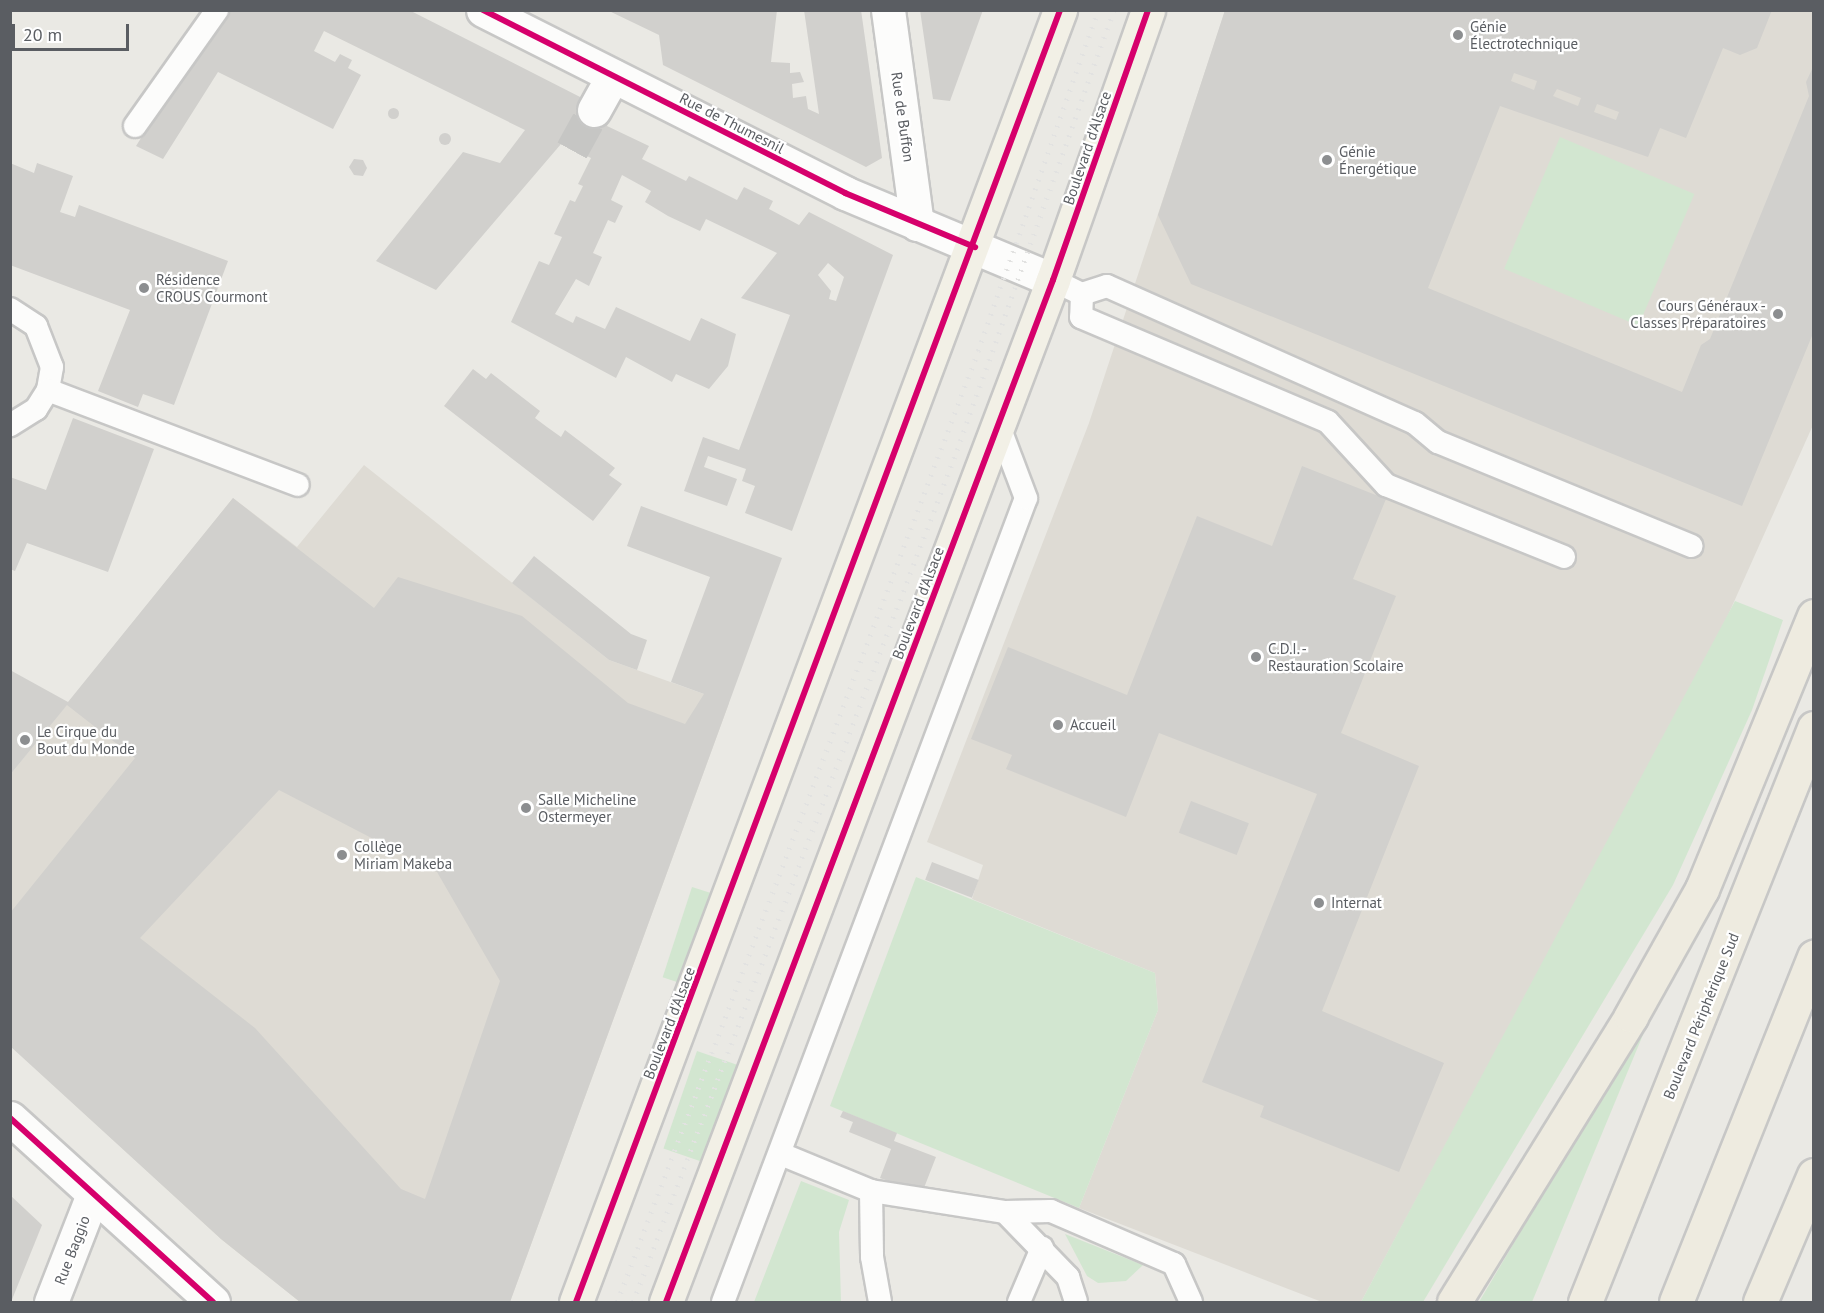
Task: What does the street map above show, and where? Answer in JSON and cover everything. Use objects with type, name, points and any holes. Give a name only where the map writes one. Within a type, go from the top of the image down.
[{"type":"highway","points":[[1454,1302],[1631,1016],[1702,889],[1814,616]]},
{"type":"highway","name":"Boulevard Périphérique Sud","points":[[1585,1302],[1814,728]]},
{"type":"highway","points":[[1676,1302],[1814,957]]},
{"type":"highway","points":[[1760,1302],[1814,1175]]},
{"type":"main road","name":"Boulevard d'Alsace","points":[[576,1302],[975,247],[1060,10]]},
{"type":"main road","name":"Boulevard d'Alsace","points":[[666,1302],[998,424],[1068,287],[1148,10]]},
{"type":"street","name":"Rue de Thumesnil","points":[[483,10],[917,224],[975,247]]},
{"type":"street","name":"Rue de Buffon","points":[[888,10],[917,224]]},
{"type":"street","points":[[594,110],[613,76]]},
{"type":"street","points":[[975,247],[1068,287]]},
{"type":"street","points":[[10,1118],[92,1197],[213,1302]]},
{"type":"street","name":"Rue Baggio","points":[[51,1302],[92,1197]]},
{"type":"lane","points":[[135,126],[216,10]]},
{"type":"lane","points":[[1564,557],[1386,485],[1329,422],[1081,317],[1068,287],[1107,286],[1415,423],[1438,442],[1691,546]]},
{"type":"lane","points":[[10,309],[36,326],[48,345],[52,368],[48,390],[36,409],[10,425]]},
{"type":"lane","points":[[48,390],[298,485]]},
{"type":"lane","points":[[723,1302],[781,1154],[1026,498],[998,424]]},
{"type":"lane","points":[[781,1154],[871,1191],[1005,1212],[1050,1211],[1174,1264],[1191,1302]]},
{"type":"lane","points":[[871,1191],[872,1257],[880,1302]]},
{"type":"lane","points":[[1005,1212],[1068,1277],[1076,1302]]},
{"type":"lane","points":[[1019,1302],[1042,1248]]},
{"type":"shaded area","points":[[1225,11],[1813,11],[1813,425],[1716,642],[1361,1302],[1322,1302],[1079,1208],[1158,1010],[1155,973],[972,899],[983,865],[927,842],[1089,423]]},
{"type":"shaded area","name":"Collège Miriam Makeba","points":[[364,465],[609,660],[729,703],[510,1302],[300,1302],[221,1239],[11,1046],[10,775],[233,498],[297,547]]},
{"type":"green space","points":[[1560,137],[1694,194],[1639,326],[1504,269]]},
{"type":"green space","points":[[1735,601],[1783,620],[1752,710],[1673,885],[1423,1302],[1361,1302]]},
{"type":"green space","points":[[916,877],[1155,973],[1158,1010],[1079,1208],[830,1106]]},
{"type":"green space","points":[[692,887],[710,893],[681,983],[663,977]]},
{"type":"green space","points":[[1657,1001],[1532,1302],[1479,1302]]},
{"type":"green space","points":[[697,1051],[738,1065],[704,1162],[663,1148]]},
{"type":"green space","points":[[801,1181],[849,1200],[839,1232],[841,1302],[754,1302]]},
{"type":"green space","points":[[1065,1234],[1143,1265],[1126,1281],[1098,1283],[1087,1276]]},
{"type":"building","points":[[222,10],[409,10],[586,100],[583,104],[611,118],[607,126],[649,146],[642,159],[686,181],[689,176],[737,200],[744,187],[773,201],[769,209],[799,225],[809,212],[893,255],[792,531],[745,513],[755,486],[742,481],[746,469],[708,456],[704,467],[737,479],[727,506],[684,491],[703,437],[739,450],[790,315],[741,298],[777,253],[706,219],[700,231],[668,216],[645,202],[651,191],[622,175],[611,200],[623,206],[615,223],[608,220],[593,253],[602,257],[589,286],[576,279],[555,314],[573,323],[576,316],[605,329],[616,307],[690,341],[701,318],[736,334],[728,366],[709,389],[676,374],[672,382],[626,357],[616,378],[511,322],[539,261],[549,265],[562,237],[554,234],[570,200],[575,202],[583,186],[578,184],[591,158],[561,144],[436,290],[376,261],[463,152],[500,163],[525,130],[324,31],[314,51],[335,62],[340,54],[352,60],[348,68],[361,75],[333,129],[218,72],[163,159],[136,146]],"holes":[[[828,263],[844,277],[836,301],[829,299],[831,291],[818,275]]]},
{"type":"building","points":[[607,10],[777,10],[771,62],[790,63],[790,73],[800,72],[804,82],[792,84],[793,98],[806,96],[808,109],[819,114],[804,10],[861,10],[882,158],[866,167],[663,65],[659,35]]},
{"type":"building","points":[[920,10],[983,10],[950,101],[933,99]]},
{"type":"building","points":[[1225,10],[1772,10],[1757,48],[1740,55],[1723,48],[1686,138],[1660,128],[1648,157],[1500,106],[1428,288],[1682,392],[1701,345],[1710,339],[1809,96],[1806,82],[1814,65],[1814,331],[1742,506],[1191,284],[1158,215]],"holes":[[[1514,73],[1537,81],[1534,90],[1511,81]],[[1557,89],[1581,98],[1578,106],[1553,96]],[[1597,104],[1619,112],[1616,120],[1594,112]]]},
{"type":"building","points":[[393,107],[399,113],[393,119],[387,113]]},
{"type":"building","points":[[445,133],[451,139],[445,145],[439,139]]},
{"type":"building","points":[[354,159],[363,160],[367,168],[363,176],[354,175],[349,167]]},
{"type":"building","name":"Résidence CROUS Courmont","points":[[10,163],[34,173],[37,163],[73,176],[60,212],[75,217],[79,205],[228,261],[174,405],[143,394],[138,407],[98,391],[130,310],[10,265]]},
{"type":"building","points":[[473,369],[486,379],[491,373],[540,411],[535,418],[561,437],[565,430],[615,468],[609,475],[622,484],[593,521],[444,406]]},
{"type":"building","points":[[73,418],[154,449],[108,572],[27,543],[15,571],[10,569],[10,477],[46,490]]},
{"type":"building","points":[[1302,466],[1386,499],[1353,579],[1396,596],[1341,733],[1419,766],[1322,1011],[1444,1063],[1399,1172],[1260,1117],[1264,1106],[1202,1082],[1317,794],[1159,733],[1126,817],[1006,769],[1012,755],[971,739],[1008,647],[1127,695],[1197,516],[1272,546]]},
{"type":"building","name":"Collège Miriam Makeba","points":[[233,498],[374,608],[398,577],[522,616],[628,703],[685,724],[704,694],[671,682],[710,577],[627,546],[641,506],[782,558],[510,1302],[300,1302],[221,1239],[10,1046],[10,913],[135,758],[67,705],[10,775],[10,670],[68,702]],"holes":[[[279,790],[437,872],[500,981],[425,1199],[401,1189],[255,1028],[140,938]]]},
{"type":"building","points":[[534,556],[631,634],[647,640],[637,670],[609,660],[512,583]]},
{"type":"building","points":[[1191,801],[1249,823],[1237,855],[1179,833]]},
{"type":"building","points":[[932,862],[979,880],[972,898],[925,880]]},
{"type":"building","points":[[843,1111],[897,1133],[894,1141],[936,1157],[922,1193],[880,1178],[891,1149],[849,1132],[853,1122],[840,1117]]},
{"type":"building","points":[[10,1195],[42,1225],[11,1302],[10,1302]]},
{"type":"tunnel","points":[[572,150],[594,110]]},
{"type":"railway","points":[[617,1302],[978,351],[1098,10]]},
{"type":"railway","points":[[633,1302],[957,450],[1114,10]]},
{"type":"cycle path","points":[[483,10],[845,193],[975,247]]},
{"type":"cycle path","points":[[576,1302],[1060,10]]},
{"type":"cycle path","points":[[666,1302],[1053,280],[1148,10]]},
{"type":"cycle path","points":[[10,1118],[213,1302]]},
{"type":"place","name":"Génie Électrotechnique","points":[[1458,35]]},
{"type":"place","name":"Génie Énergétique","points":[[1327,160]]},
{"type":"place","name":"Résidence CROUS Courmont","points":[[144,288]]},
{"type":"place","name":"Cours Généraux - Classes Préparatoires","points":[[1778,314]]},
{"type":"place","name":"C.D.I. - Restauration Scolaire","points":[[1256,657]]},
{"type":"place","name":"Accueil","points":[[1058,725]]},
{"type":"place","name":"Le Cirque du Bout du Monde","points":[[25,740]]},
{"type":"place","name":"Salle Micheline Ostermeyer","points":[[526,808]]},
{"type":"place","name":"Collège Miriam Makeba","points":[[342,855]]},
{"type":"place","name":"Internat","points":[[1319,903]]}]
